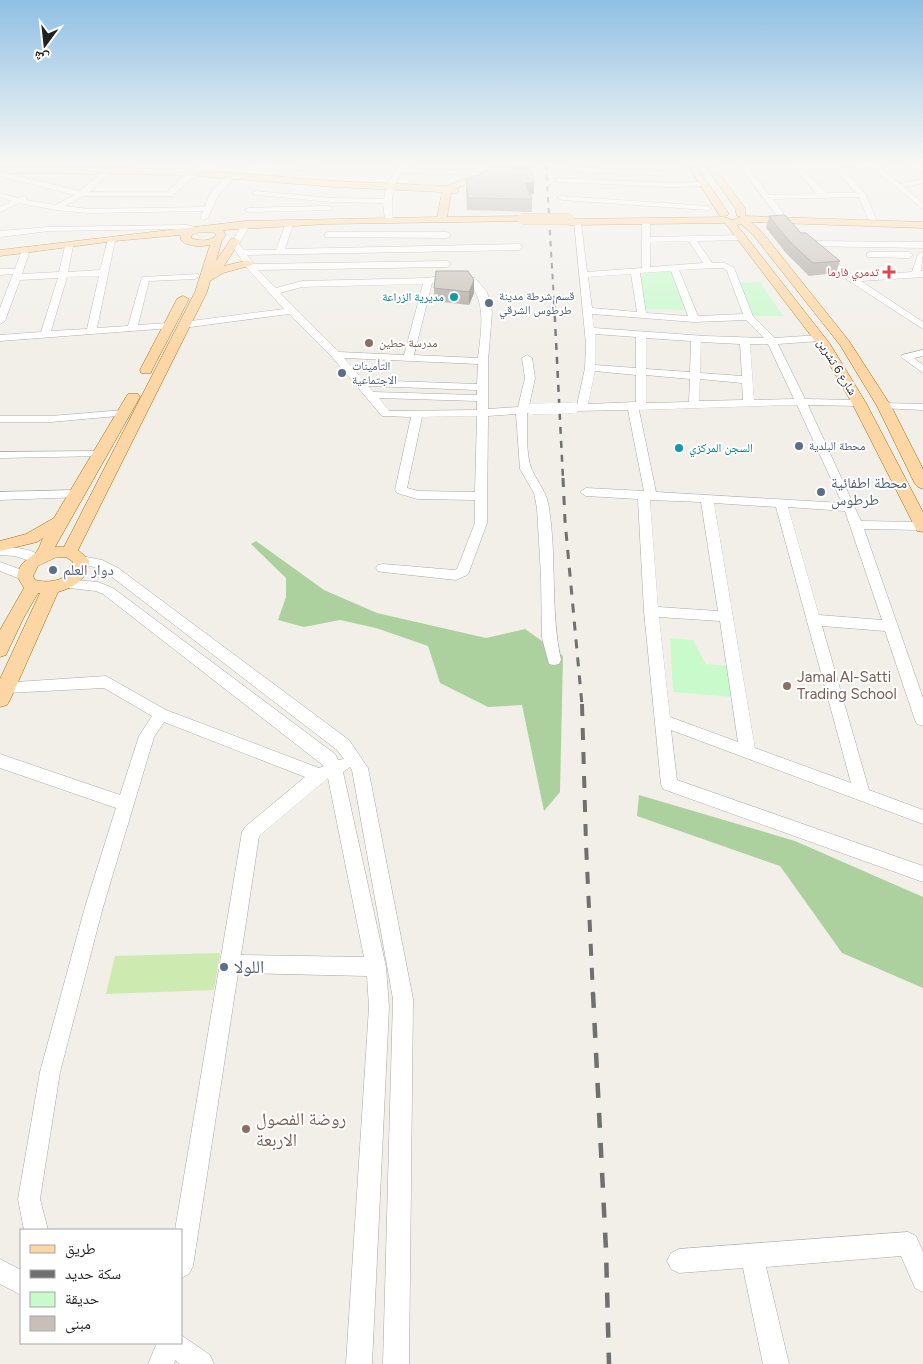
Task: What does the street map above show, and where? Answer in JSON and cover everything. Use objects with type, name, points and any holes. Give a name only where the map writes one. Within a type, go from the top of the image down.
[{"type":"main road","points":[[0,255],[111,241],[203,235],[237,228]]},
{"type":"main road","name":"شارع 6 تشرين","points":[[734,228],[820,338],[859,403],[922,523]]},
{"type":"main road","name":"شارع 6 تشرين","points":[[752,228],[845,344],[884,406],[923,484]]},
{"type":"main road","points":[[742,237],[758,234]]},
{"type":"main road","points":[[0,255],[115,238],[203,235]]},
{"type":"main road","points":[[203,235],[200,249],[204,280]]},
{"type":"main road","points":[[203,235],[204,280]]},
{"type":"main road","points":[[75,556],[204,280],[235,242]]},
{"type":"main road","points":[[44,583],[29,565],[39,557],[124,414],[187,292],[204,280],[227,268],[249,265]]},
{"type":"main road","points":[[0,546],[31,538],[60,520]]},
{"type":"main road","points":[[0,650],[14,618],[44,583],[76,575],[81,564],[75,556],[56,552],[39,557]]},
{"type":"main road","points":[[3,693],[44,583]]},
{"type":"street","points":[[0,234],[48,229],[127,228]]},
{"type":"street","points":[[188,228],[203,235],[204,228]]},
{"type":"street","points":[[244,228],[235,242],[249,265],[275,295],[336,355],[386,414],[483,413],[637,405],[802,402],[859,403]]},
{"type":"street","points":[[280,252],[288,228]]},
{"type":"street","points":[[324,284],[328,228]]},
{"type":"street","points":[[386,283],[389,228]]},
{"type":"street","points":[[447,228],[448,277]]},
{"type":"street","points":[[574,228],[585,275],[590,331],[590,368],[578,408]]},
{"type":"street","points":[[642,315],[640,270],[647,240],[646,228]]},
{"type":"street","points":[[794,228],[803,238],[852,279],[922,325]]},
{"type":"street","points":[[328,235],[447,236]]},
{"type":"street","points":[[647,240],[742,237]]},
{"type":"street","points":[[803,238],[923,251]]},
{"type":"street","points":[[692,239],[709,266]]},
{"type":"street","points":[[91,332],[111,241]]},
{"type":"street","points":[[859,244],[880,266],[919,274],[923,251]]},
{"type":"street","points":[[45,334],[63,276],[69,246]]},
{"type":"street","points":[[240,253],[519,248]]},
{"type":"street","points":[[852,279],[880,266],[923,251]]},
{"type":"street","points":[[0,321],[25,253]]},
{"type":"street","points":[[249,265],[447,264]]},
{"type":"street","points":[[585,275],[709,266],[720,266],[730,270],[749,316],[772,341],[858,525],[923,720]]},
{"type":"street","points":[[674,268],[694,319]]},
{"type":"street","points":[[0,272],[63,276],[104,273]]},
{"type":"street","points":[[258,316],[275,295],[302,284],[428,281],[448,277],[472,280],[482,292],[487,312],[483,365],[484,398],[480,523],[462,572],[456,575],[383,568]]},
{"type":"street","points":[[132,329],[145,279],[204,280]]},
{"type":"street","points":[[408,358],[428,281]]},
{"type":"street","points":[[0,294],[10,293]]},
{"type":"street","points":[[183,325],[291,311]]},
{"type":"street","points":[[588,311],[694,319],[749,316]]},
{"type":"street","points":[[0,338],[168,326]]},
{"type":"street","points":[[590,331],[772,341],[820,338]]},
{"type":"street","points":[[641,334],[637,405],[647,496],[651,611],[670,784],[923,874]]},
{"type":"street","points":[[694,404],[696,338]]},
{"type":"street","points":[[745,340],[749,403]]},
{"type":"street","points":[[923,353],[906,357],[923,370]]},
{"type":"street","points":[[336,355],[408,358],[483,365]]},
{"type":"street","points":[[528,358],[530,378],[525,410],[524,460],[526,469],[540,493],[543,508],[548,576],[549,638],[554,660]]},
{"type":"street","points":[[345,365],[483,365]]},
{"type":"street","points":[[590,368],[748,380]]},
{"type":"street","points":[[359,383],[484,387]]},
{"type":"street","points":[[370,395],[484,398]]},
{"type":"street","points":[[884,406],[923,407]]},
{"type":"street","points":[[0,419],[51,419],[124,414]]},
{"type":"street","points":[[417,415],[401,490],[417,495],[480,496]]},
{"type":"street","points":[[0,455],[100,454]]},
{"type":"street","points":[[586,492],[850,507]]},
{"type":"street","points":[[0,496],[77,494]]},
{"type":"street","points":[[707,499],[748,752]]},
{"type":"street","points":[[781,503],[862,794]]},
{"type":"street","points":[[858,525],[922,523]]},
{"type":"street","points":[[0,551],[39,557]]},
{"type":"street","points":[[75,556],[113,571],[342,745],[360,768],[403,999],[396,1364]]},
{"type":"street","points":[[0,566],[44,583],[98,587],[108,591],[328,759],[327,771],[376,967],[379,1008],[360,1364]]},
{"type":"street","points":[[651,611],[726,617]]},
{"type":"street","points":[[814,620],[892,626]]},
{"type":"street","points":[[3,693],[106,682],[161,714],[327,771]]},
{"type":"street","points":[[36,1229],[29,1199],[50,1072],[94,908],[147,736],[161,714]]},
{"type":"street","points":[[663,721],[923,817]]},
{"type":"street","points":[[0,761],[126,804]]},
{"type":"street","points":[[182,1260],[251,832],[327,771],[354,761]]},
{"type":"street","points":[[230,964],[376,967]]},
{"type":"street","points":[[679,1261],[908,1244],[923,1280]]},
{"type":"street","points":[[752,1256],[776,1364]]},
{"type":"street","points":[[0,1271],[20,1281]]},
{"type":"street","points":[[161,1364],[170,1344]]},
{"type":"street","points":[[171,1344],[200,1364]]},
{"type":"green space","points":[[671,270],[687,310],[642,309],[636,272]]},
{"type":"green space","points":[[760,282],[783,316],[753,316],[737,283]]},
{"type":"green space","points":[[256,541],[324,590],[377,613],[486,638],[525,629],[563,656],[560,792],[544,811],[522,705],[488,707],[440,683],[428,646],[376,628],[340,620],[304,627],[278,620],[286,597],[286,578],[251,544]]},
{"type":"green space","points":[[670,638],[693,640],[706,664],[729,666],[733,697],[673,692]]},
{"type":"green space","points":[[639,795],[795,841],[923,897],[923,988],[842,953],[780,866],[637,816]]},
{"type":"green space","points":[[220,953],[214,990],[106,994],[115,956]]},
{"type":"building","points":[[778,228],[796,228],[801,233],[806,233],[840,261],[813,263],[789,241]]},
{"type":"building","points":[[436,271],[468,271],[474,280],[469,292],[434,288]]},
{"type":"railway","points":[[550,228],[554,302]]},
{"type":"railway","points":[[554,301],[563,479]]},
{"type":"railway","points":[[563,478],[565,521],[582,705]]},
{"type":"railway","points":[[582,704],[593,994]]},
{"type":"railway","points":[[593,993],[606,1250],[609,1364]]},
{"type":"place","name":"تدمري فارما","points":[[889,272]]},
{"type":"place","name":"مديرية الزراعة","points":[[454,297]]},
{"type":"place","name":"قسم شرطة مدينة طرطوس الشرقي","points":[[489,303]]},
{"type":"place","name":"مدرسة حطين","points":[[369,343]]},
{"type":"place","name":"التأمينات الاجتماعية","points":[[342,373]]},
{"type":"place","name":"محطة البلدية","points":[[799,446]]},
{"type":"place","name":"السجن المركزي","points":[[679,448]]},
{"type":"place","name":"محطة اطفائية طرطوس","points":[[821,492]]},
{"type":"place","name":"دوار العلم","points":[[53,570]]},
{"type":"place","name":"Jamal Al-Satti Trading School","points":[[787,686]]},
{"type":"place","name":"اللولا","points":[[224,967]]},
{"type":"place","name":"روضة الفصول الاربعة","points":[[246,1129]]}]
